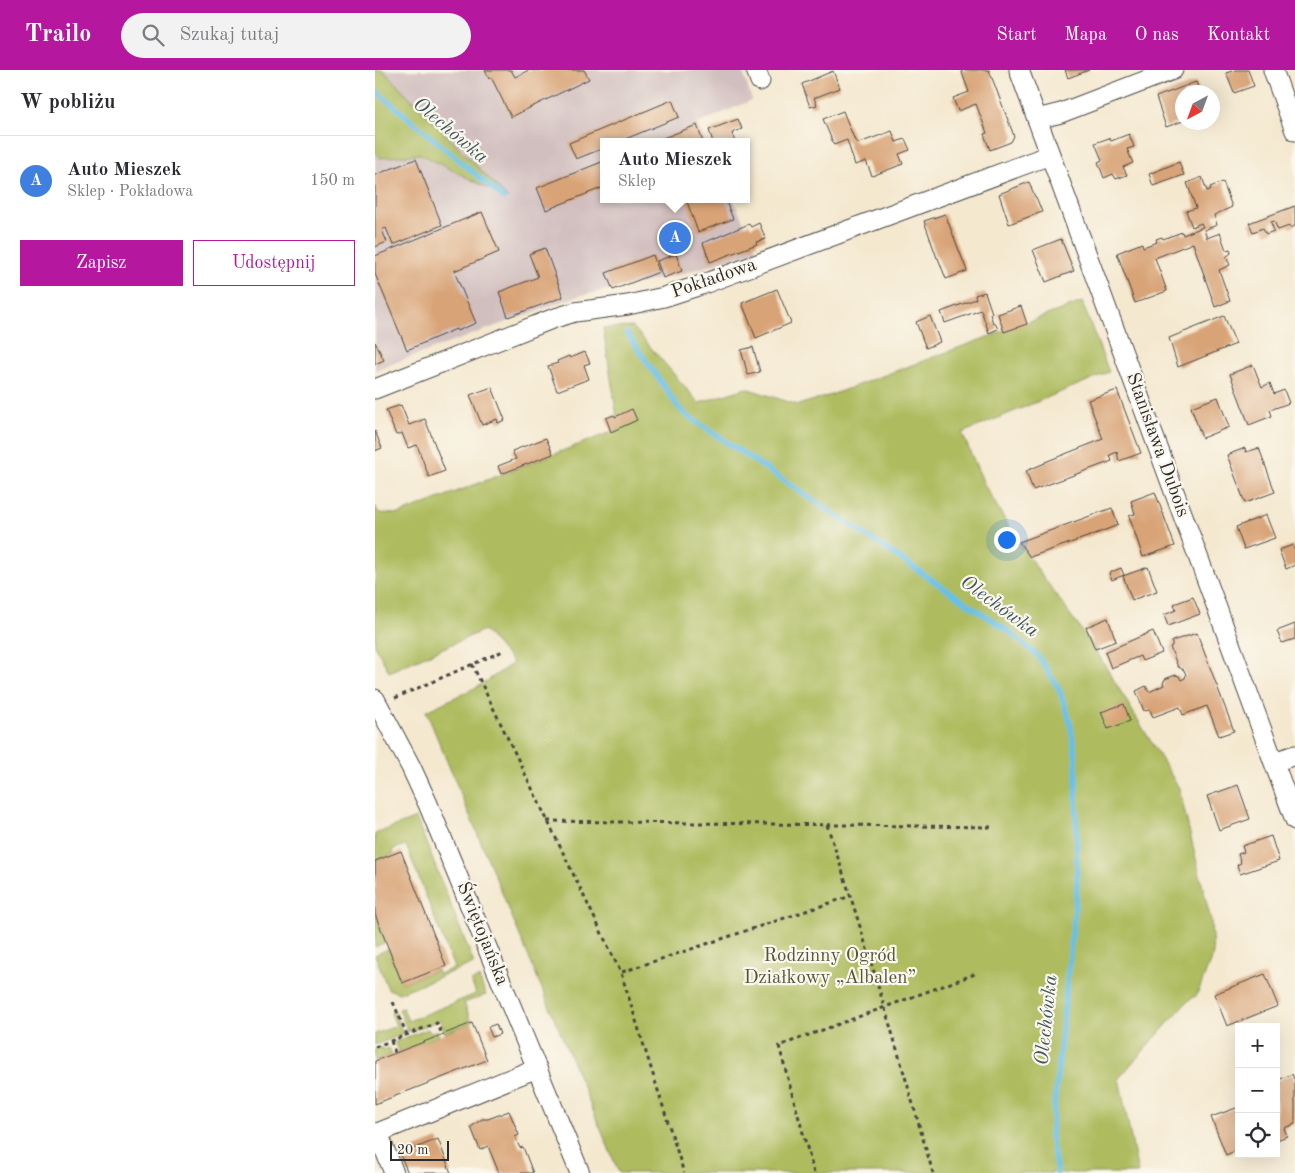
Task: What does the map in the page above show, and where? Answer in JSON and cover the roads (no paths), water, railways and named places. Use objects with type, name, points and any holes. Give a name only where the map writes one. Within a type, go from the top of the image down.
[{"type":"street","name":"Stanisława Dubois","points":[[1019,70],[1295,820]]},
{"type":"street","points":[[1037,119],[1061,112],[1173,70]]},
{"type":"street","points":[[1273,70],[1295,131]]},
{"type":"street","name":"Pokładowa","points":[[375,389],[553,319],[575,312],[664,297],[701,285],[1050,155]]},
{"type":"street","name":"Świętojańska","points":[[376,704],[411,767],[428,804],[580,1173]]},
{"type":"street","points":[[1273,762],[1295,755]]},
{"type":"street","points":[[394,1173],[377,1134],[537,1068]]},
{"type":"waterway","name":"Olechówka","points":[[375,90],[504,198]]},
{"type":"waterway","name":"Olechówka","points":[[627,333],[679,408],[686,415],[1007,630],[1038,656],[1059,689],[1070,721],[1076,760],[1077,886],[1051,1136],[1057,1173]]},
{"type":"place","name":"Auto Mieszek","points":[[675,238]]},
{"type":"park label","name":"Rodzinny Ogród Działkowy „Albalen”","points":[[830,967]]}]
